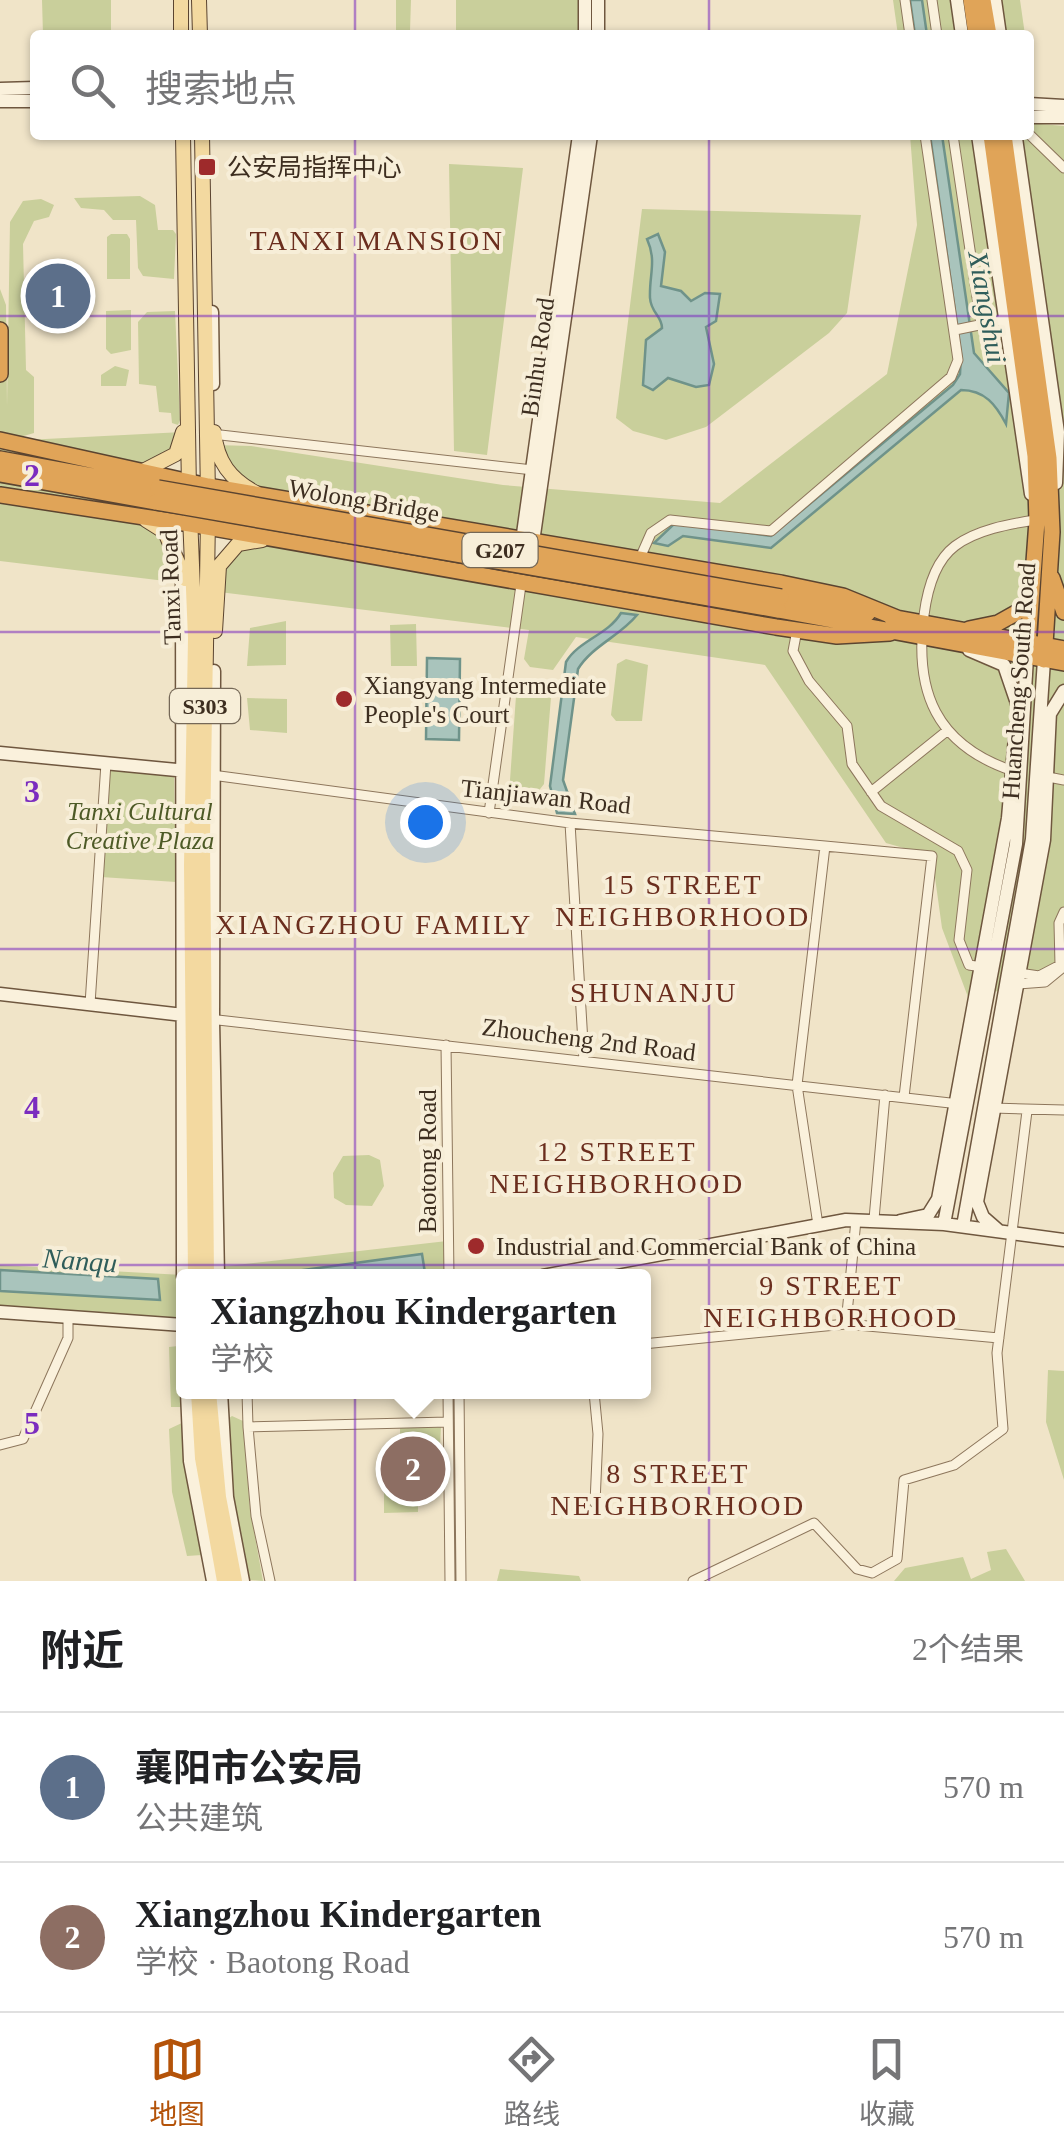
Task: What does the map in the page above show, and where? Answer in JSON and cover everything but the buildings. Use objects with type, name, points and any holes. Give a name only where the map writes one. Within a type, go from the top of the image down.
[{"type":"highway","points":[[971,0],[975,30]]},
{"type":"highway","points":[[984,0],[988,30]]},
{"type":"highway","name":"Huancheng South Road","points":[[992,140],[1037,403],[1052,457],[1041,528],[1036,652]]},
{"type":"highway","name":"Huancheng South Road","points":[[1015,140],[1008,161],[1037,403]]},
{"type":"highway","points":[[0,330],[4,360],[0,374]]},
{"type":"highway","points":[[0,440],[208,486],[528,538],[843,596],[893,626]]},
{"type":"highway","name":"Wolong Bridge","points":[[0,459],[893,626]]},
{"type":"highway","name":"Wolong Bridge","points":[[0,474],[779,604]]},
{"type":"highway","points":[[0,495],[837,636],[893,626]]},
{"type":"highway","points":[[1042,573],[1064,612]]},
{"type":"highway","points":[[960,638],[998,624],[1025,608],[1042,573]]},
{"type":"highway","name":"G207","points":[[893,626],[1036,652],[1064,664]]},
{"type":"highway","name":"G207","points":[[1036,652],[1064,649]]},
{"type":"main road","points":[[178,0],[179,30]]},
{"type":"main road","points":[[202,0],[203,30]]},
{"type":"main road","name":"Tanxi Road","points":[[181,140],[207,1269]]},
{"type":"main road","name":"Tanxi Road","points":[[198,773],[205,694],[210,434],[206,368],[207,140]]},
{"type":"main road","points":[[143,471],[168,461],[182,446],[182,385],[187,367]]},
{"type":"main road","points":[[206,368],[213,384],[210,434],[228,472],[259,494]]},
{"type":"main road","points":[[136,516],[165,532],[181,564],[194,630]]},
{"type":"main road","points":[[205,694],[214,671],[219,566],[238,544],[282,540]]},
{"type":"main road","name":"Tanxi Road","points":[[194,1269],[200,1018]]},
{"type":"main road","points":[[199,1399],[208,1456],[217,1574]]},
{"type":"main road","points":[[209,1399],[208,1456],[225,1508],[235,1581]]},
{"type":"street","points":[[585,0],[585,30]]},
{"type":"street","points":[[598,0],[598,30]]},
{"type":"street","points":[[904,0],[909,30]]},
{"type":"street","points":[[932,0],[936,30]]},
{"type":"street","points":[[956,0],[961,30]]},
{"type":"street","points":[[994,0],[999,30]]},
{"type":"street","points":[[0,88],[30,88]]},
{"type":"street","points":[[0,102],[30,101]]},
{"type":"street","points":[[1034,111],[1064,106]]},
{"type":"street","points":[[1034,111],[1064,117]]},
{"type":"street","points":[[181,140],[182,385]]},
{"type":"street","points":[[207,140],[213,384]]},
{"type":"street","name":"Binhu Road","points":[[531,519],[533,470],[581,140]]},
{"type":"street","name":"Binhu Road","points":[[521,585],[581,140]]},
{"type":"street","points":[[640,558],[651,533],[670,520],[771,531],[951,377],[958,360],[955,330],[926,140]]},
{"type":"street","points":[[953,140],[980,324]]},
{"type":"street","points":[[979,140],[1008,319],[1022,438],[1041,528],[985,532],[954,547],[937,570],[922,631],[920,667],[930,702],[948,730],[984,761],[1051,778]]},
{"type":"street","points":[[1018,140],[1058,432],[1052,457]]},
{"type":"street","points":[[1024,140],[1064,168]]},
{"type":"street","points":[[955,330],[1008,319]]},
{"type":"street","points":[[210,434],[533,470]]},
{"type":"street","points":[[491,532],[531,519],[545,535],[561,544]]},
{"type":"street","points":[[181,564],[198,773],[200,1018],[218,1269]]},
{"type":"street","points":[[489,813],[521,585]]},
{"type":"street","points":[[797,630],[793,651],[808,681],[847,726],[852,764],[881,806],[958,851],[966,870],[960,940],[969,965],[982,967]]},
{"type":"street","points":[[960,638],[1004,665],[1023,731]]},
{"type":"street","name":"Huancheng South Road","points":[[944,1224],[961,1104],[1016,844],[1017,772],[1036,652]]},
{"type":"street","name":"Huancheng South Road","points":[[963,1226],[988,1107],[1032,839],[1051,778],[1039,738],[1036,652]]},
{"type":"street","points":[[198,773],[214,671]]},
{"type":"street","points":[[1039,738],[1064,691]]},
{"type":"street","points":[[900,1221],[928,1215],[935,1208],[961,1104],[1017,772],[1018,704]]},
{"type":"street","points":[[1006,1232],[984,1217],[976,1202],[988,1107],[1019,979],[1047,815],[1050,712]]},
{"type":"street","points":[[871,792],[948,730]]},
{"type":"street","name":"Tianjiawan Road","points":[[0,754],[198,773],[570,823],[932,856],[904,1097]]},
{"type":"street","points":[[90,1004],[106,763]]},
{"type":"street","points":[[1032,839],[1047,815]]},
{"type":"street","points":[[1008,818],[1016,844]]},
{"type":"street","points":[[570,823],[584,1060]]},
{"type":"street","points":[[818,1225],[797,1085],[825,846]]},
{"type":"street","points":[[1019,979],[1039,976],[1060,965],[1059,923],[1064,912]]},
{"type":"street","points":[[1019,979],[1045,982],[1064,966]]},
{"type":"street","name":"Zhoucheng 2nd Road","points":[[0,994],[961,1104]]},
{"type":"street","points":[[184,1269],[200,1018]]},
{"type":"street","name":"Baotong Road","points":[[446,1045],[449,1269]]},
{"type":"street","points":[[874,1218],[885,1095]]},
{"type":"street","points":[[988,1107],[1028,1112],[1064,1110]]},
{"type":"street","points":[[693,1581],[814,1523],[858,1568],[872,1574],[897,1559],[904,1480],[954,1466],[1003,1429],[996,1353],[1006,1232],[1028,1112]]},
{"type":"street","points":[[604,1269],[818,1225],[874,1218],[1064,1240]]},
{"type":"street","points":[[846,1324],[856,1220]]},
{"type":"street","points":[[0,1312],[176,1324]]},
{"type":"street","points":[[0,1445],[23,1440],[68,1338],[68,1317]]},
{"type":"street","points":[[651,1343],[846,1324],[1000,1338]]},
{"type":"street","points":[[187,1399],[190,1462],[217,1574]]},
{"type":"street","points":[[221,1399],[225,1508],[244,1581]]},
{"type":"street","points":[[247,1399],[256,1516],[270,1581]]},
{"type":"street","points":[[448,1399],[450,1581]]},
{"type":"street","points":[[459,1399],[461,1581]]},
{"type":"street","points":[[594,1503],[598,1434],[595,1399]]},
{"type":"street","points":[[222,1412],[248,1411]]},
{"type":"street","points":[[208,1456],[222,1412]]},
{"type":"street","points":[[188,1416],[208,1456]]},
{"type":"street","points":[[248,1427],[448,1422]]},
{"type":"green space","points":[[42,0],[111,0],[111,30],[43,30]]},
{"type":"green space","points":[[396,0],[411,0],[410,30],[396,30]]},
{"type":"green space","points":[[456,0],[579,0],[579,30],[456,30]]},
{"type":"green space","points":[[893,0],[971,0],[975,30],[897,30]]},
{"type":"green space","points":[[984,0],[1020,0],[1024,30],[988,30]]},
{"type":"green space","points":[[1034,123],[1064,126],[1064,973],[1057,979],[968,997],[942,928],[932,856],[886,843],[765,665],[576,637],[553,670],[530,667],[524,659],[529,630],[219,592],[219,566],[256,540],[259,495],[241,485],[215,445],[251,446],[503,485],[720,503],[887,374],[917,225],[910,140],[1034,140]]},
{"type":"green space","points":[[449,164],[523,168],[487,455],[454,451]]},
{"type":"green space","points":[[140,196],[155,205],[158,230],[173,230],[176,234],[174,279],[143,276],[138,268],[136,220],[113,220],[104,210],[81,208],[74,198]]},
{"type":"green space","points":[[41,199],[54,205],[49,217],[34,221],[23,244],[26,370],[34,377],[34,433],[20,437],[7,433],[6,441],[183,432],[182,446],[143,471],[136,515],[156,525],[182,583],[0,561],[0,289],[6,305],[7,407],[10,222],[23,201]]},
{"type":"green space","points":[[642,209],[861,215],[847,313],[829,333],[706,427],[666,440],[633,431],[616,418]]},
{"type":"green space","points":[[127,234],[130,239],[130,279],[107,279],[107,237]]},
{"type":"green space","points":[[131,310],[131,350],[111,354],[106,349],[106,311]]},
{"type":"green space","points":[[175,311],[178,425],[172,423],[171,413],[159,412],[156,386],[139,384],[138,322],[147,312]]},
{"type":"green space","points":[[115,366],[129,370],[126,386],[101,386],[101,375]]},
{"type":"green space","points":[[286,621],[286,665],[247,666],[250,628]]},
{"type":"green space","points":[[416,624],[417,666],[391,666],[390,625]]},
{"type":"green space","points":[[626,659],[648,665],[642,721],[616,721],[611,715],[617,664]]},
{"type":"green space","points":[[520,690],[551,697],[544,784],[533,798],[509,794],[516,696]]},
{"type":"green space","points":[[247,698],[287,699],[287,733],[250,730]]},
{"type":"green space","name":"Tanxi Cultural Creative Plaza","points":[[108,769],[174,775],[176,882],[101,877]]},
{"type":"green space","points":[[369,1155],[380,1160],[384,1186],[372,1206],[346,1205],[334,1198],[333,1173],[343,1156]]},
{"type":"green space","points":[[447,1241],[449,1269],[218,1269]]},
{"type":"green space","points":[[0,1265],[176,1275],[176,1325],[0,1312]]},
{"type":"green space","points":[[176,1346],[176,1399],[181,1399],[181,1407],[171,1407],[169,1347]]},
{"type":"green space","points":[[1048,1370],[1064,1371],[1064,1480],[1046,1422]]},
{"type":"green space","points":[[232,1416],[243,1421],[250,1509],[263,1581],[250,1580],[233,1503],[228,1419]]},
{"type":"green space","points":[[184,1422],[202,1555],[187,1556],[172,1492],[169,1429]]},
{"type":"green space","points":[[441,1426],[440,1447],[423,1447],[423,1461],[400,1461],[400,1427]]},
{"type":"green space","points":[[384,1491],[418,1491],[418,1512],[384,1513]]},
{"type":"green space","points":[[1006,1549],[1025,1581],[894,1581],[905,1568],[963,1557],[971,1579],[991,1570],[987,1552]]},
{"type":"green space","points":[[500,1569],[579,1576],[581,1581],[497,1581]]},
{"type":"water","points":[[910,0],[922,0],[926,30],[914,30]]},
{"type":"water","name":"Xiangshui","points":[[931,140],[943,140],[974,353],[1009,393],[1006,424],[989,400],[961,390],[771,548],[683,536],[668,546],[654,543],[675,523],[771,536],[953,385],[960,374],[961,354]]},
{"type":"water","points":[[658,234],[665,252],[661,286],[681,291],[691,301],[705,293],[720,294],[716,321],[706,327],[714,364],[709,385],[696,387],[668,378],[653,390],[643,385],[646,340],[662,328],[651,303],[652,261],[647,239]]},
{"type":"water","points":[[621,613],[637,615],[578,669],[563,780],[575,814],[557,813],[550,786],[566,662]]},
{"type":"water","points":[[427,658],[460,659],[459,740],[426,739]]},
{"type":"water","points":[[422,1254],[424,1269],[311,1269]]},
{"type":"water","name":"Nanqu","points":[[0,1270],[158,1279],[160,1300],[0,1291]]},
{"type":"place","name":"公安局指挥中心","points":[[207,167]]},
{"type":"place","name":"襄阳市公安局","points":[[58,296]]},
{"type":"place","name":"Xiangyang Intermediate People's Court","points":[[344,699]]},
{"type":"place","name":"Industrial and Commercial Bank of China","points":[[476,1246]]},
{"type":"place","name":"Xiangzhou Kindergarten","points":[[413,1469]]},
{"type":"district","name":"TANXI MANSION","points":[[377,240]]},
{"type":"district","name":"15 STREET NEIGHBORHOOD","points":[[683,900]]},
{"type":"district","name":"XIANGZHOU FAMILY","points":[[374,924]]},
{"type":"district","name":"SHUNANJU","points":[[654,992]]},
{"type":"district","name":"12 STREET NEIGHBORHOOD","points":[[617,1167]]},
{"type":"district","name":"9 STREET NEIGHBORHOOD","points":[[831,1301]]},
{"type":"district","name":"8 STREET NEIGHBORHOOD","points":[[678,1489]]}]
